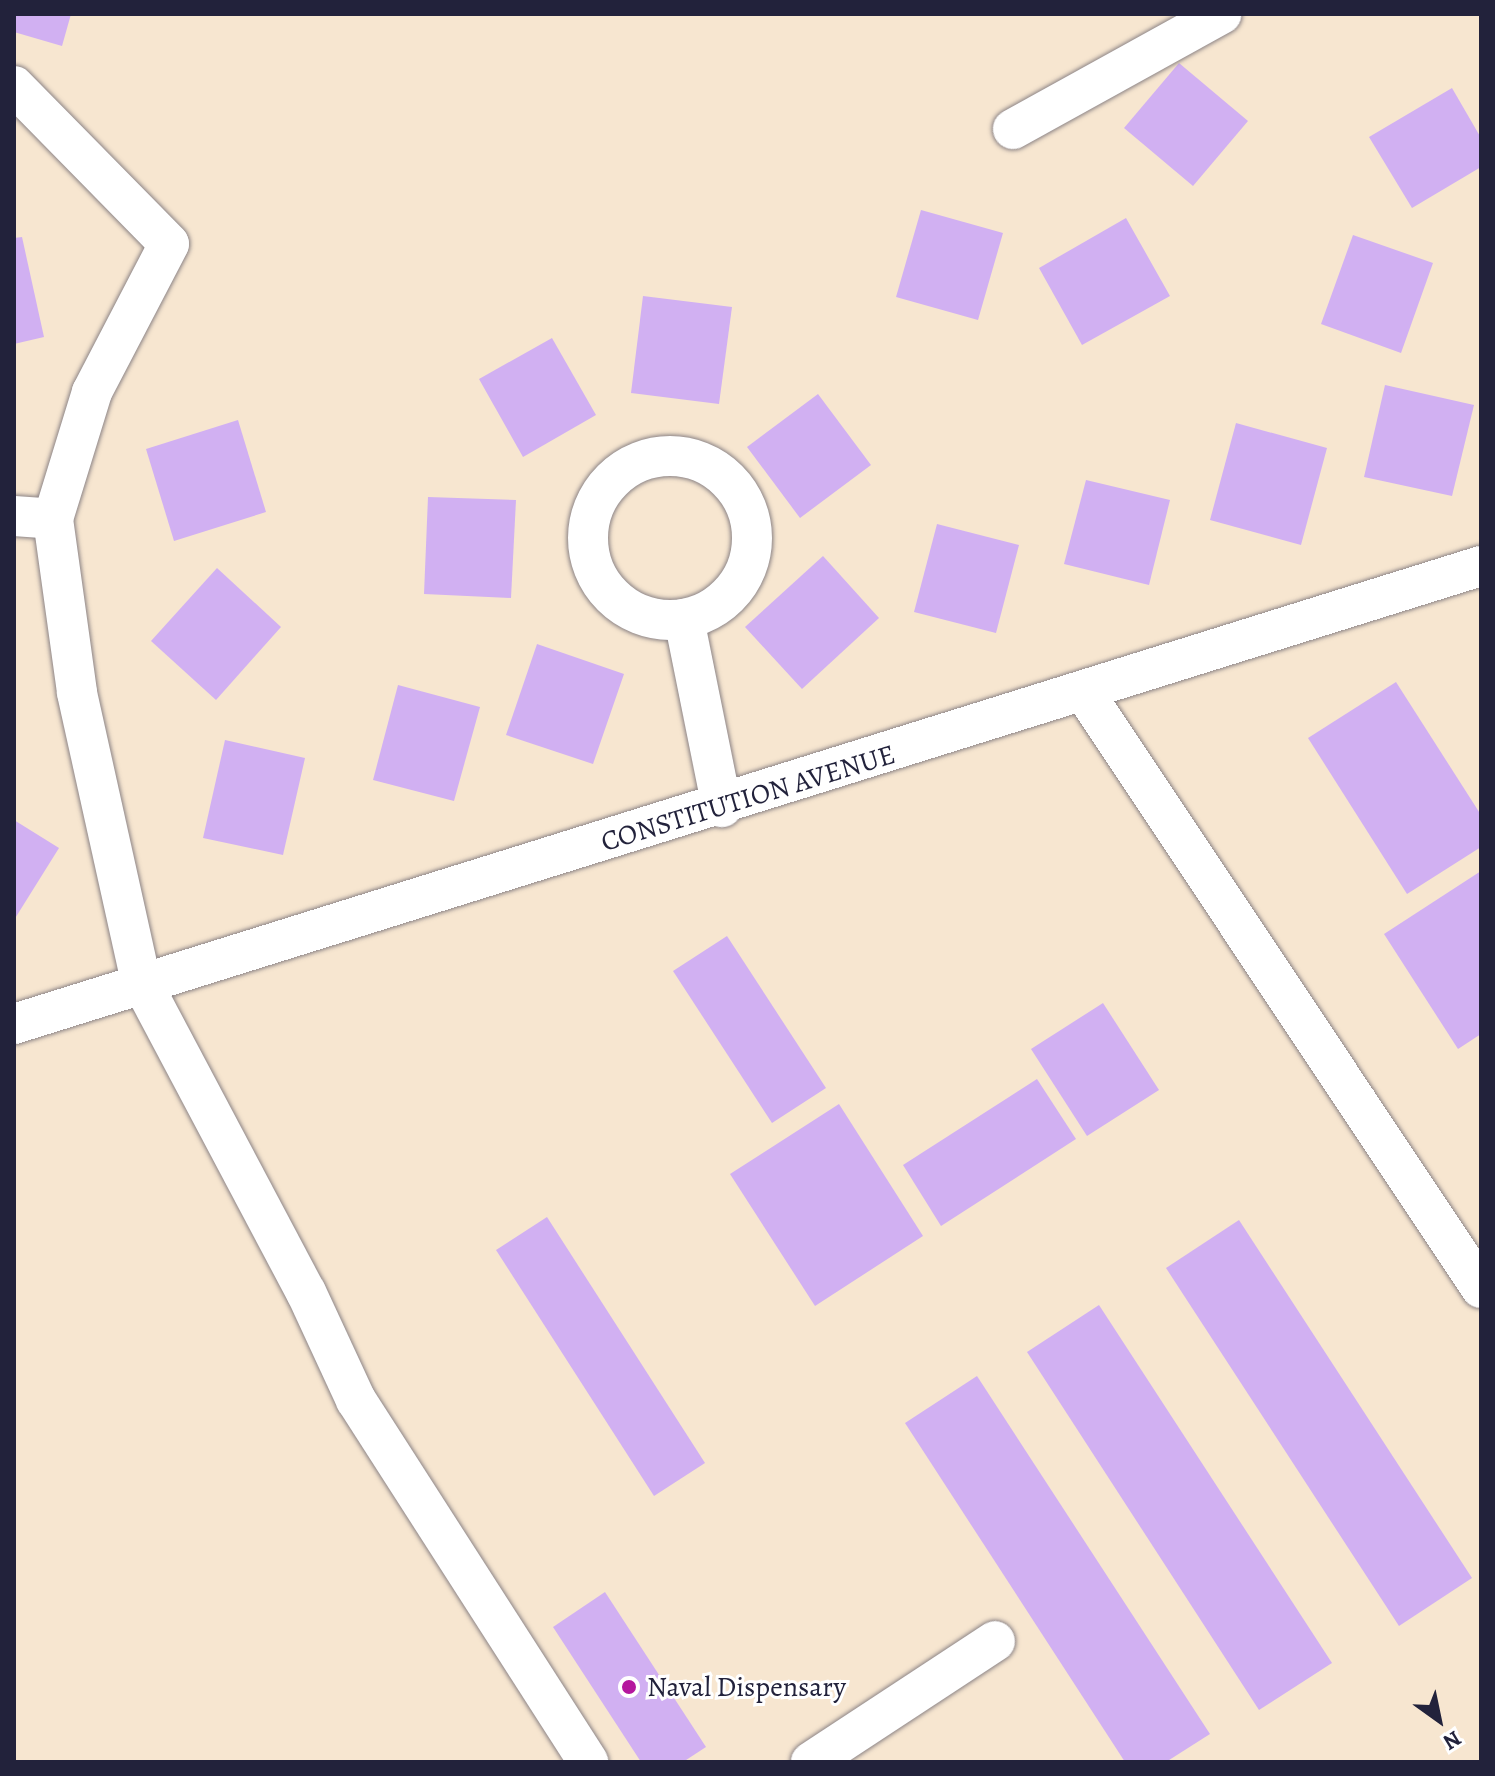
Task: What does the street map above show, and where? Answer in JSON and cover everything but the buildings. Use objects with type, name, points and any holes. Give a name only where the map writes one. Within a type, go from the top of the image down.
[{"type":"street","points":[[1013,129],[1221,14]]},
{"type":"street","points":[[14,86],[169,244],[92,392],[53,519],[77,693],[141,981],[306,1292],[356,1400],[588,1762]]},
{"type":"street","points":[[657,457],[686,457],[715,469],[738,491],[752,532],[739,581],[726,598],[684,619],[655,619],[627,609],[594,574],[587,546],[587,530],[601,492],[621,471],[657,457]]},
{"type":"street","points":[[14,516],[53,519]]},
{"type":"street","name":"CONSTITUTION AVENUE","points":[[14,1024],[141,981],[722,807],[1481,566]]},
{"type":"street","points":[[684,619],[722,807]]},
{"type":"street","points":[[1084,692],[1481,1288]]},
{"type":"street","points":[[811,1762],[995,1641]]},
{"type":"place","name":"Naval Dispensary","points":[[629,1687]]}]
